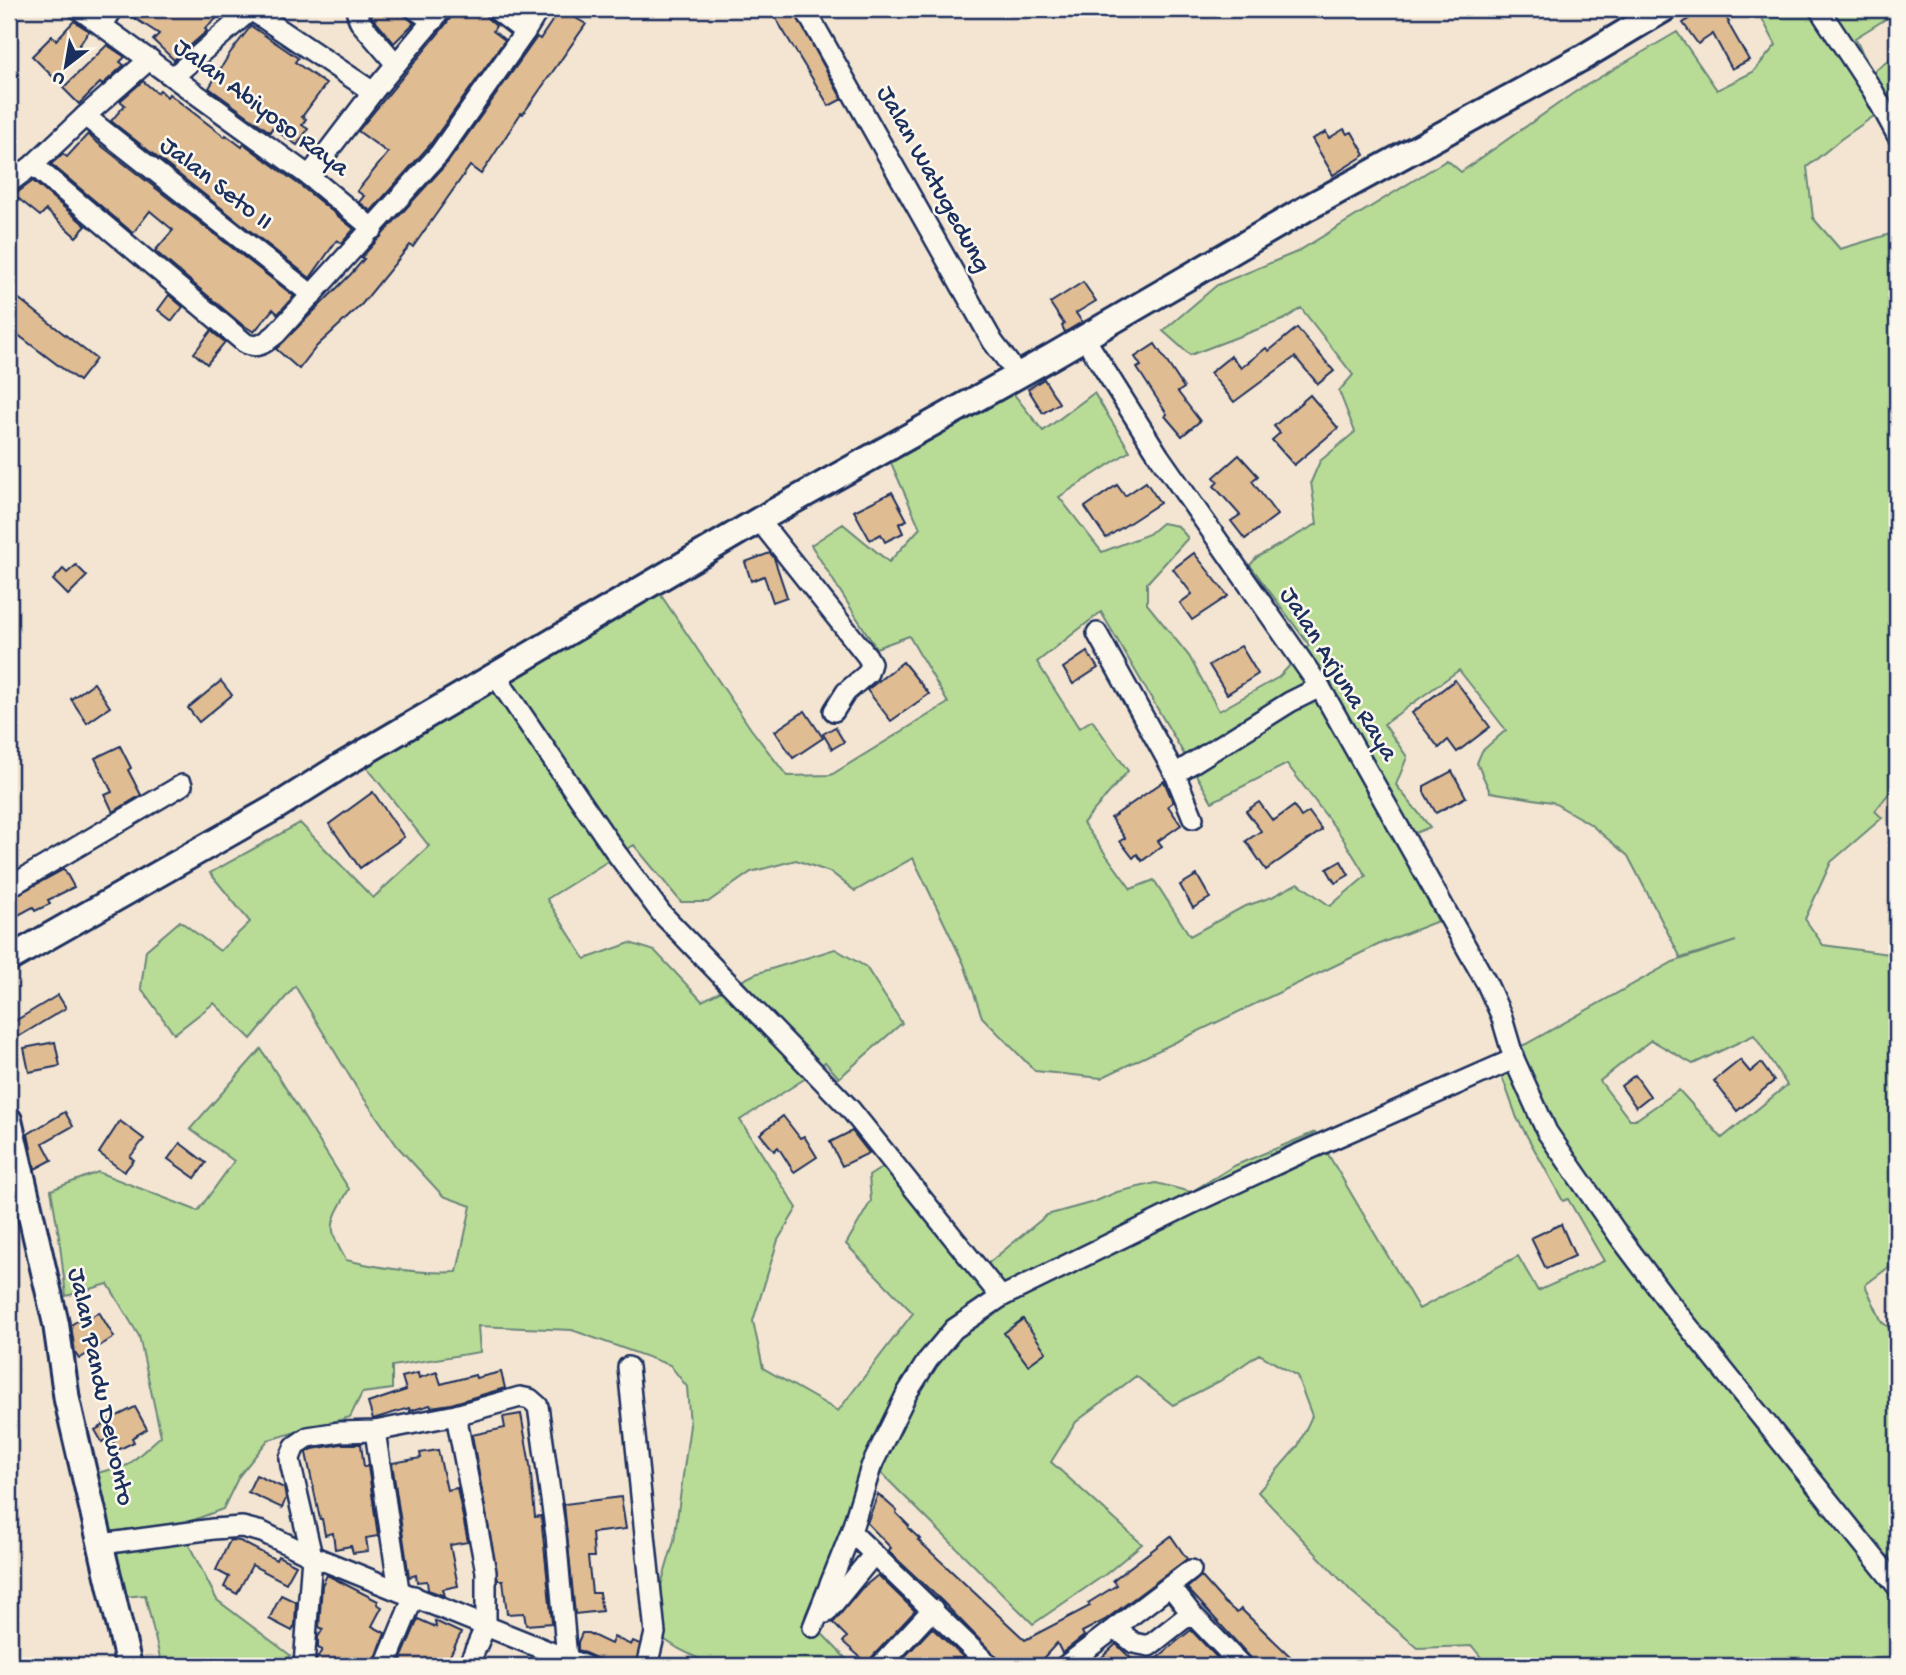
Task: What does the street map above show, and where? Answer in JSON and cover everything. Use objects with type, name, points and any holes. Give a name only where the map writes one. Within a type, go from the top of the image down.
[{"type":"street","name":"Jalan Abiyoso Raya","points":[[79,9],[108,17],[150,59],[309,176],[373,229]]},
{"type":"street","points":[[358,9],[360,22],[397,64]]},
{"type":"street","points":[[309,176],[373,92],[438,15],[415,9]]},
{"type":"street","points":[[495,9],[525,32]]},
{"type":"street","points":[[33,165],[248,345],[263,344],[276,334],[439,154],[539,9]]},
{"type":"street","name":"Jalan Watugedung","points":[[805,9],[993,342],[1018,375]]},
{"type":"street","points":[[9,959],[276,807],[759,520],[1018,375],[1307,208],[1582,58],[1664,9]]},
{"type":"street","points":[[1819,9],[1873,91],[1897,135]]},
{"type":"street","points":[[174,76],[252,10],[373,92]]},
{"type":"street","points":[[9,183],[33,165],[150,59]]},
{"type":"street","name":"Jalan Seto II","points":[[85,116],[312,295]]},
{"type":"street","name":"Jalan Arjuna Raya","points":[[1084,337],[1159,456],[1320,687],[1482,975],[1501,1015],[1514,1059],[1547,1132],[1619,1236],[1676,1311],[1897,1586]]},
{"type":"street","points":[[759,520],[871,663],[868,673],[846,692],[834,711]]},
{"type":"street","points":[[1097,633],[1175,774],[1194,818]]},
{"type":"street","points":[[495,675],[617,854],[661,913],[850,1109],[1001,1297]]},
{"type":"street","points":[[1175,774],[1290,702],[1320,687]]},
{"type":"street","points":[[9,887],[182,785]]},
{"type":"street","points":[[874,1554],[813,1627],[851,1532],[871,1467],[907,1393],[928,1360],[954,1329],[1001,1297],[1294,1156],[1514,1059]]},
{"type":"street","name":"Jalan Pandu Dewonto","points":[[9,1120],[56,1324],[67,1400],[129,1666]]},
{"type":"street","points":[[628,1367],[655,1633],[647,1666]]},
{"type":"street","points":[[102,1544],[242,1527],[262,1532],[312,1556],[486,1625],[567,1662],[556,1535],[538,1406],[530,1399],[520,1397],[456,1415],[375,1431],[340,1432],[308,1437],[300,1441],[292,1451],[290,1465],[312,1556],[304,1666]]},
{"type":"street","points":[[456,1415],[486,1572],[486,1625],[468,1666]]},
{"type":"street","points":[[375,1431],[406,1593],[384,1666]]},
{"type":"street","points":[[851,1532],[990,1666]]},
{"type":"street","points":[[1065,1666],[1191,1570]]},
{"type":"street","points":[[1170,1586],[1191,1613],[1242,1666]]},
{"type":"street","points":[[880,1666],[933,1609]]},
{"type":"street","points":[[1115,1628],[1134,1643],[1149,1646],[1191,1613]]},
{"type":"shaded area","points":[[1897,783],[1897,833],[1875,811]]},
{"type":"green space","points":[[1757,9],[1897,9],[1897,12],[1855,38],[1872,72],[1897,55],[1897,100],[1841,139],[1807,167],[1813,218],[1840,249],[1897,232],[1897,783],[1875,811],[1882,818],[1831,862],[1805,919],[1823,945],[1897,955],[1897,1274],[1889,1267],[1865,1285],[1882,1322],[1897,1334],[1897,1622],[1894,1625],[1897,1633],[1897,1655],[1881,1666],[1488,1666],[1472,1646],[1418,1648],[1352,1592],[1258,1492],[1298,1446],[1312,1416],[1297,1376],[1259,1354],[1220,1381],[1173,1405],[1136,1376],[1076,1422],[1051,1462],[1142,1544],[1106,1574],[1033,1624],[876,1468],[859,1475],[837,1540],[805,1616],[853,1666],[713,1666],[648,1629],[674,1541],[690,1425],[687,1387],[670,1365],[572,1330],[478,1326],[480,1352],[392,1366],[392,1389],[362,1393],[350,1417],[268,1440],[239,1476],[223,1509],[191,1521],[189,1545],[217,1600],[290,1655],[286,1666],[162,1666],[145,1595],[124,1597],[93,1474],[128,1465],[161,1436],[139,1336],[108,1284],[66,1296],[51,1190],[98,1172],[198,1211],[234,1161],[190,1129],[261,1049],[349,1189],[333,1224],[335,1239],[346,1260],[401,1270],[457,1272],[471,1206],[443,1196],[398,1147],[358,1090],[295,986],[251,1039],[214,1003],[174,1034],[141,988],[146,950],[180,921],[220,951],[250,922],[210,873],[300,823],[373,898],[429,846],[354,751],[648,576],[751,729],[787,776],[831,775],[948,703],[909,636],[876,648],[811,545],[843,524],[889,562],[920,528],[891,463],[1013,393],[1043,431],[1094,393],[1130,451],[1059,497],[1102,552],[1149,534],[1162,523],[1178,526],[1188,538],[1147,583],[1147,604],[1189,656],[1219,711],[1279,677],[1309,645],[1250,565],[1257,557],[1317,524],[1311,482],[1320,461],[1355,432],[1339,391],[1353,375],[1301,308],[1285,319],[1190,355],[1163,331],[1217,285],[1297,252],[1447,160],[1461,172],[1575,92],[1677,32],[1717,90],[1753,72],[1776,45]],"holes":[[[1101,612],[1212,802],[1287,764],[1342,837],[1366,876],[1330,906],[1298,883],[1272,897],[1243,907],[1190,936],[1154,880],[1131,889],[1083,823],[1128,771],[1092,720],[1079,728],[1037,662]],[[1459,670],[1506,730],[1482,751],[1477,763],[1490,792],[1552,802],[1590,824],[1628,856],[1681,958],[1736,941],[1673,962],[1526,1044],[1495,1057],[1517,1118],[1563,1201],[1568,1199],[1604,1261],[1538,1291],[1518,1256],[1419,1309],[1315,1132],[1234,1166],[1191,1192],[1156,1183],[1117,1192],[1094,1202],[1047,1215],[975,1274],[886,1165],[869,1176],[871,1201],[846,1244],[913,1313],[838,1411],[763,1368],[753,1321],[778,1240],[797,1208],[740,1120],[806,1078],[825,1062],[839,1078],[902,1023],[866,967],[835,949],[755,974],[702,1001],[655,951],[630,943],[585,959],[547,899],[634,845],[681,902],[708,902],[751,872],[796,860],[832,873],[855,891],[913,858],[964,964],[982,1017],[1035,1071],[1101,1078],[1384,942],[1438,921],[1396,841],[1430,827],[1396,785],[1407,757],[1384,724]],[[1754,1035],[1787,1085],[1722,1138],[1679,1090],[1637,1119],[1629,1119],[1600,1081],[1651,1040],[1693,1064]]]},
{"type":"building","points":[[125,9],[210,9],[218,17],[205,29],[207,31],[174,60],[153,40],[159,34],[125,12]]},
{"type":"building","points":[[379,9],[403,9],[404,15],[414,23],[394,43],[371,16]]},
{"type":"building","points":[[454,9],[483,9],[487,18],[496,26],[493,31],[505,40],[429,146],[371,211],[359,202],[364,196],[357,191],[388,153],[358,131],[443,28]]},
{"type":"building","points":[[560,9],[586,24],[523,114],[521,113],[481,174],[470,166],[413,247],[410,245],[362,304],[317,346],[299,369],[276,349],[351,274],[364,259],[361,258],[448,162]]},
{"type":"building","points":[[770,9],[793,9],[842,99],[829,106]]},
{"type":"building","points":[[1703,9],[1720,9],[1749,60],[1732,69],[1713,34],[1698,44],[1683,23]]},
{"type":"building","points":[[74,21],[89,31],[56,80],[32,56],[52,36],[56,40]]},
{"type":"building","points":[[251,26],[298,58],[295,62],[326,84],[302,117],[306,119],[302,125],[308,129],[297,145],[272,128],[270,132],[209,88],[230,53]]},
{"type":"building","points":[[107,45],[125,57],[120,62],[124,65],[102,85],[100,83],[79,104],[63,88]]},
{"type":"building","points":[[143,81],[157,93],[160,90],[167,97],[169,94],[225,137],[226,135],[242,147],[244,144],[354,229],[342,243],[337,240],[310,278],[111,121],[125,105],[120,101]]},
{"type":"building","points":[[1344,129],[1347,134],[1352,132],[1365,155],[1333,175],[1312,139],[1326,132],[1329,138]]},
{"type":"building","points":[[88,134],[294,296],[278,314],[273,309],[254,332],[240,323],[155,251],[173,230],[150,211],[133,233],[51,164],[63,154],[67,157]]},
{"type":"building","points":[[33,181],[86,226],[76,237],[46,210],[40,216],[14,195]]},
{"type":"building","points":[[1083,282],[1096,301],[1076,313],[1082,322],[1065,332],[1062,326],[1064,324],[1050,303]]},
{"type":"building","points":[[9,291],[96,359],[79,381],[9,328]]},
{"type":"building","points":[[169,295],[183,307],[172,321],[158,310]]},
{"type":"building","points":[[1297,328],[1334,371],[1318,384],[1295,357],[1234,402],[1210,373],[1231,356],[1241,368],[1266,348],[1269,351]]},
{"type":"building","points":[[211,331],[225,342],[207,364],[194,353]]},
{"type":"building","points":[[1155,344],[1184,388],[1178,392],[1200,421],[1182,436],[1165,416],[1167,414],[1137,368],[1141,366],[1135,357]]},
{"type":"building","points":[[1044,379],[1059,403],[1043,413],[1028,389]]},
{"type":"building","points":[[1310,395],[1338,428],[1294,465],[1272,440],[1280,433],[1274,426]]},
{"type":"building","points":[[1239,455],[1258,476],[1252,481],[1277,515],[1245,539],[1231,521],[1240,515],[1214,486],[1218,482],[1214,477]]},
{"type":"building","points":[[1146,482],[1160,503],[1106,538],[1085,507],[1117,485],[1125,496]]},
{"type":"building","points":[[892,492],[907,520],[899,524],[903,533],[885,542],[881,534],[870,540],[854,511]]},
{"type":"building","points":[[770,553],[787,597],[773,602],[764,576],[751,581],[745,562]]},
{"type":"building","points":[[1194,553],[1228,596],[1192,620],[1180,603],[1192,594],[1173,569]]},
{"type":"building","points":[[76,565],[87,576],[68,595],[53,580],[63,569],[67,573]]},
{"type":"building","points":[[1241,646],[1258,674],[1227,694],[1209,665]]},
{"type":"building","points":[[1087,652],[1098,668],[1073,684],[1063,668]]},
{"type":"building","points":[[903,662],[929,694],[891,721],[867,690]]},
{"type":"building","points":[[1455,680],[1490,727],[1457,752],[1448,740],[1439,748],[1412,713]]},
{"type":"building","points":[[221,681],[232,695],[199,722],[188,708]]},
{"type":"building","points":[[94,683],[110,707],[87,723],[71,699]]},
{"type":"building","points":[[805,711],[823,738],[793,758],[775,731]]},
{"type":"building","points":[[835,727],[844,742],[832,749],[823,734]]},
{"type":"building","points":[[120,746],[131,768],[128,770],[141,795],[113,812],[105,795],[112,792],[95,758]]},
{"type":"building","points":[[1452,771],[1466,797],[1436,813],[1424,792],[1424,786]]},
{"type":"building","points":[[1164,781],[1173,802],[1168,806],[1181,825],[1158,841],[1162,846],[1142,861],[1137,854],[1133,858],[1120,841],[1125,838],[1111,818]]},
{"type":"building","points":[[373,792],[404,837],[360,868],[329,824]]},
{"type":"building","points":[[1259,802],[1273,821],[1294,806],[1301,817],[1309,812],[1322,830],[1266,870],[1246,841],[1261,831],[1246,811]]},
{"type":"building","points":[[1341,861],[1349,875],[1335,883],[1327,869]]},
{"type":"building","points":[[64,869],[74,887],[48,900],[50,904],[35,911],[33,907],[9,920],[9,899]]},
{"type":"building","points":[[1197,875],[1210,898],[1193,908],[1180,885]]},
{"type":"building","points":[[58,995],[66,1008],[18,1037],[10,1024]]},
{"type":"building","points":[[55,1042],[60,1066],[29,1072],[24,1048]]},
{"type":"building","points":[[1740,1060],[1750,1072],[1761,1063],[1774,1081],[1737,1111],[1714,1081]]},
{"type":"building","points":[[1635,1075],[1650,1096],[1636,1107],[1621,1086]]},
{"type":"building","points":[[65,1112],[73,1126],[43,1143],[52,1160],[35,1169],[28,1134]]},
{"type":"building","points":[[783,1116],[800,1138],[804,1136],[817,1157],[794,1172],[778,1147],[774,1151],[760,1134]]},
{"type":"building","points":[[120,1121],[144,1139],[130,1157],[134,1160],[124,1172],[99,1153]]},
{"type":"building","points":[[852,1131],[869,1153],[842,1166],[830,1142]]},
{"type":"building","points":[[180,1143],[206,1163],[195,1178],[168,1159]]},
{"type":"building","points":[[1561,1224],[1575,1256],[1546,1269],[1531,1238]]},
{"type":"building","points":[[99,1312],[114,1337],[79,1359],[75,1353],[71,1325]]},
{"type":"building","points":[[1023,1319],[1046,1352],[1028,1365],[1004,1333]]},
{"type":"building","points":[[437,1372],[441,1384],[475,1375],[476,1378],[501,1372],[505,1388],[451,1404],[430,1405],[410,1411],[409,1408],[373,1419],[368,1403],[406,1390],[402,1377],[418,1373],[419,1378]]},
{"type":"building","points":[[135,1407],[147,1429],[132,1438],[134,1442],[118,1450],[110,1437],[102,1442],[95,1430]]},
{"type":"building","points":[[521,1414],[535,1517],[541,1516],[552,1623],[526,1625],[524,1613],[507,1614],[503,1580],[498,1580],[472,1435],[505,1428],[503,1417]]},
{"type":"building","points":[[361,1444],[364,1467],[368,1466],[378,1536],[366,1538],[368,1551],[353,1553],[351,1546],[335,1549],[333,1533],[325,1535],[320,1519],[306,1453],[313,1449]]},
{"type":"building","points":[[438,1450],[447,1490],[457,1488],[468,1542],[450,1545],[458,1586],[443,1589],[445,1596],[428,1590],[427,1581],[417,1582],[416,1575],[409,1577],[392,1463],[421,1458],[420,1453]]},
{"type":"building","points":[[256,1475],[284,1488],[286,1498],[282,1508],[248,1492]]},
{"type":"building","points":[[878,1494],[897,1511],[908,1528],[920,1539],[918,1540],[1025,1640],[1090,1606],[1088,1603],[1117,1585],[1113,1580],[1171,1536],[1187,1559],[1105,1620],[1082,1632],[1084,1636],[1062,1653],[1057,1643],[1036,1666],[1030,1660],[1025,1666],[1005,1666],[942,1601],[888,1551],[891,1548],[867,1523]]},
{"type":"building","points":[[621,1497],[626,1529],[592,1533],[594,1557],[588,1557],[592,1593],[599,1593],[602,1611],[575,1614],[564,1504]]},
{"type":"building","points":[[230,1540],[240,1541],[276,1560],[278,1556],[296,1565],[286,1583],[252,1565],[237,1594],[224,1587],[229,1577],[216,1570]]},
{"type":"building","points":[[327,1575],[378,1601],[377,1604],[382,1607],[372,1626],[385,1633],[373,1666],[316,1666],[322,1650],[318,1648],[318,1637],[323,1629],[319,1627],[322,1585]]},
{"type":"building","points":[[878,1575],[915,1611],[868,1664],[843,1642],[847,1637],[833,1623],[861,1589]]},
{"type":"building","points":[[1201,1576],[1224,1602],[1237,1613],[1241,1609],[1293,1659],[1286,1666],[1254,1666],[1251,1658],[1187,1588]]},
{"type":"building","points":[[281,1595],[296,1602],[295,1625],[292,1631],[269,1619]]},
{"type":"building","points":[[418,1619],[436,1627],[435,1621],[461,1633],[445,1666],[398,1666]]},
{"type":"building","points":[[932,1628],[973,1666],[896,1666]]},
{"type":"building","points":[[1191,1630],[1224,1665],[1148,1666],[1176,1642]]},
{"type":"building","points":[[582,1633],[588,1633],[611,1644],[614,1637],[631,1645],[633,1641],[640,1644],[635,1666],[614,1666],[578,1650]]},
{"type":"building","points":[[1116,1644],[1139,1666],[1085,1666],[1095,1658],[1097,1662]]}]
